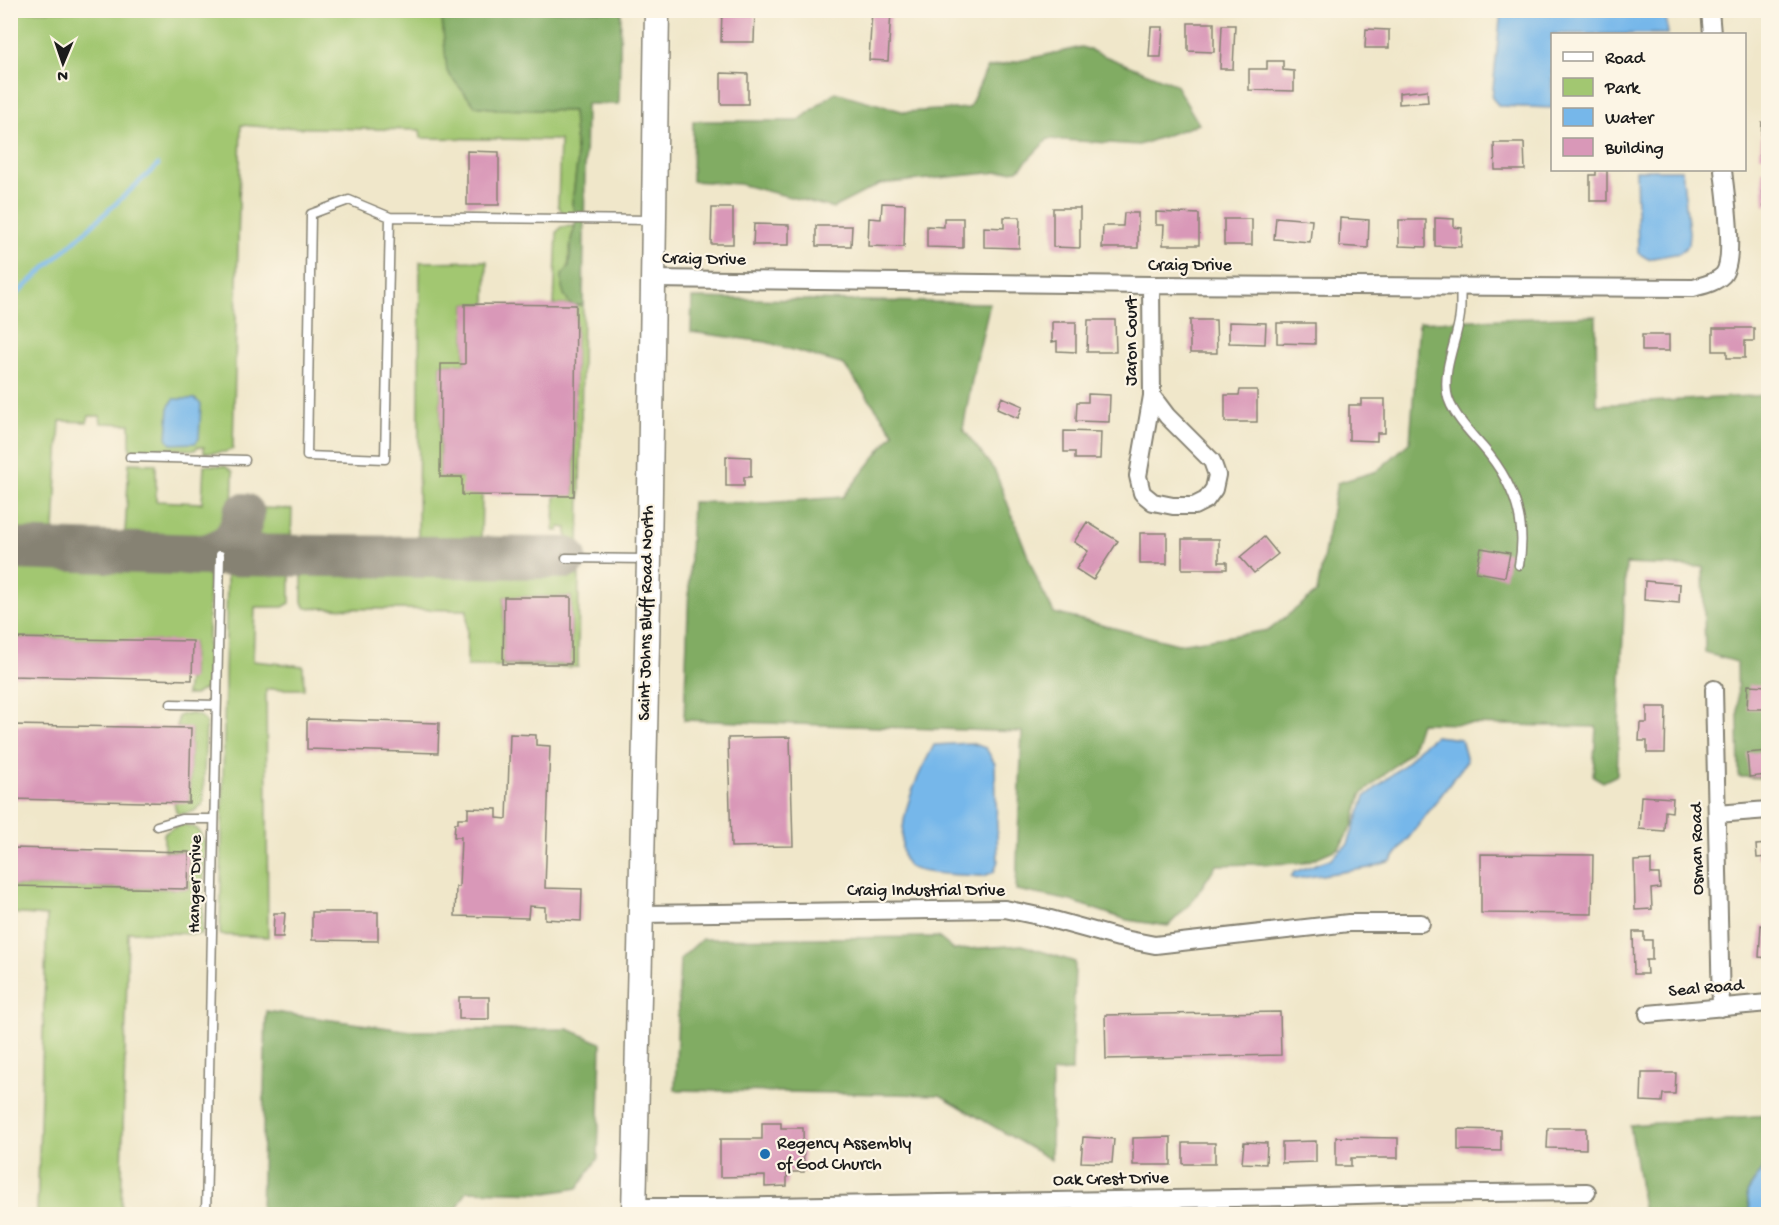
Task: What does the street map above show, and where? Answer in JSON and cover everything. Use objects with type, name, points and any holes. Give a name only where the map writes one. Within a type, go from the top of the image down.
[{"type":"main road","name":"Saint Johns Bluff Road North","points":[[634,1211],[649,559],[657,10]]},
{"type":"street","points":[[1710,10],[1712,33]]},
{"type":"street","name":"Craig Drive","points":[[652,279],[1694,288],[1711,284],[1724,274],[1729,260],[1723,171]]},
{"type":"street","name":"Jaron Court","points":[[1151,285],[1152,396],[1138,476],[1142,493],[1153,502],[1194,507],[1206,500],[1214,489],[1216,475],[1212,461],[1167,416],[1152,396]]},
{"type":"street","name":"Osman Road","points":[[1714,689],[1721,1008]]},
{"type":"street","points":[[1717,814],[1768,810]]},
{"type":"street","name":"Craig Industrial Drive","points":[[641,914],[1005,909],[1043,916],[1119,938],[1155,945],[1349,923],[1421,923]]},
{"type":"street","name":"Seal Road","points":[[1648,1014],[1768,1003]]},
{"type":"street","name":"Oak Crest Drive","points":[[634,1211],[710,1207],[1587,1192]]},
{"type":"lane","points":[[390,217],[385,459],[307,456],[311,214],[349,200],[390,217],[653,219]]},
{"type":"lane","points":[[1461,287],[1460,315],[1447,375],[1447,394],[1462,425],[1501,469],[1514,495],[1522,550],[1519,565]]},
{"type":"lane","points":[[130,457],[245,460]]},
{"type":"lane","name":"Hanger Drive","points":[[206,1215],[220,555]]},
{"type":"lane","points":[[566,558],[649,559]]},
{"type":"lane","points":[[171,704],[216,705]]},
{"type":"lane","points":[[156,826],[181,819],[214,819]]},
{"type":"green space","points":[[11,11],[444,11],[442,20],[475,106],[498,109],[573,111],[577,164],[572,204],[576,215],[563,214],[558,205],[560,140],[421,138],[420,130],[241,125],[233,449],[225,452],[204,453],[204,447],[197,447],[195,450],[157,448],[156,451],[130,450],[130,424],[101,423],[100,416],[89,416],[87,422],[60,421],[54,529],[43,538],[11,537]]},
{"type":"green space","points":[[444,11],[621,11],[619,104],[586,104],[583,305],[571,305],[562,288],[562,275],[569,267],[576,215],[572,204],[577,164],[573,111],[498,109],[475,106],[447,72],[442,20]]},
{"type":"green space","points":[[1082,47],[1175,84],[1199,124],[1139,145],[1048,139],[1018,170],[880,184],[833,208],[739,184],[692,181],[693,121],[798,121],[835,92],[905,112],[969,108],[987,68]]},
{"type":"green space","points":[[575,226],[571,240],[565,297],[571,305],[554,305],[557,232],[561,227]]},
{"type":"green space","points":[[487,261],[486,304],[465,304],[465,364],[441,364],[440,477],[462,477],[482,495],[481,543],[418,543],[420,262]]},
{"type":"green space","points":[[692,298],[990,303],[963,429],[995,471],[1038,582],[1054,613],[1178,644],[1269,630],[1317,592],[1337,483],[1377,471],[1410,442],[1419,322],[1596,316],[1597,405],[1768,395],[1768,778],[1739,777],[1737,662],[1705,653],[1703,567],[1626,564],[1617,775],[1603,782],[1593,776],[1596,727],[1420,723],[1411,751],[1361,795],[1353,825],[1339,848],[1304,863],[1216,865],[1192,902],[1168,926],[1127,920],[1071,901],[1016,890],[1022,732],[684,720],[692,502],[765,503],[843,497],[894,433],[844,365],[766,342],[691,332]]},
{"type":"green space","points":[[576,305],[583,305],[579,551],[566,551],[560,540],[567,540],[567,528],[559,527],[559,531],[554,531],[555,495],[574,495]]},
{"type":"green space","points":[[129,463],[156,464],[156,501],[202,503],[204,465],[225,466],[233,472],[231,505],[225,524],[210,538],[199,543],[134,540],[125,533]]},
{"type":"green space","points":[[259,508],[292,509],[291,541],[257,542],[256,512]]},
{"type":"green space","points":[[579,564],[578,667],[467,666],[467,610],[306,608],[302,602],[302,577],[309,568],[555,570],[559,565]],"holes":[[[504,597],[571,597],[571,664],[503,664]]]},
{"type":"green space","points":[[11,565],[206,569],[209,575],[207,688],[194,695],[186,695],[188,679],[192,679],[193,642],[11,638]]},
{"type":"green space","points":[[234,568],[284,568],[290,574],[290,603],[283,607],[255,607],[253,661],[303,666],[304,689],[266,689],[268,937],[220,935],[227,576]]},
{"type":"green space","points":[[182,714],[198,716],[206,723],[203,802],[193,811],[179,814],[176,812],[174,802],[189,802],[191,729],[177,728],[178,717]]},
{"type":"green space","points":[[181,825],[196,829],[205,842],[202,934],[128,932],[121,1214],[37,1214],[47,916],[11,913],[10,886],[188,889],[189,852],[164,851],[164,834]]},
{"type":"green space","points":[[938,937],[954,950],[1022,945],[1075,962],[1072,1071],[1052,1072],[1051,1160],[940,1095],[675,1090],[680,959],[702,939]]},
{"type":"green space","points":[[266,1011],[411,1031],[568,1029],[601,1043],[598,1158],[578,1188],[547,1193],[467,1191],[454,1214],[261,1214]]},
{"type":"green space","points":[[1768,1115],[1768,1163],[1747,1193],[1750,1214],[1644,1214],[1630,1125]]},
{"type":"water","points":[[1655,10],[1666,18],[1668,33],[1551,33],[1551,108],[1499,106],[1492,98],[1501,11]]},
{"type":"water","points":[[1636,171],[1682,171],[1689,232],[1688,245],[1680,253],[1648,259],[1638,253]]},
{"type":"water","points":[[174,399],[195,399],[201,404],[199,439],[195,443],[171,444],[167,439],[169,406]]},
{"type":"water","points":[[1435,736],[1461,739],[1467,761],[1391,861],[1369,868],[1295,879],[1291,877],[1294,872],[1330,859],[1348,844],[1365,797]]},
{"type":"water","points":[[971,743],[986,748],[995,764],[998,861],[994,872],[984,876],[916,870],[906,863],[902,847],[904,820],[911,794],[934,745]]},
{"type":"water","points":[[1768,1163],[1768,1214],[1750,1214],[1747,1193]]},
{"type":"building","points":[[722,10],[755,10],[754,42],[721,42]]},
{"type":"building","points":[[872,10],[891,11],[888,61],[869,60]]},
{"type":"building","points":[[1188,23],[1214,23],[1214,52],[1188,51]]},
{"type":"building","points":[[1222,25],[1235,25],[1233,69],[1220,69]]},
{"type":"building","points":[[1151,27],[1163,27],[1161,57],[1149,57]]},
{"type":"building","points":[[1366,29],[1389,30],[1389,48],[1365,48]]},
{"type":"building","points":[[1267,61],[1283,61],[1283,70],[1294,71],[1294,91],[1249,90],[1249,69],[1267,69]]},
{"type":"building","points":[[721,73],[748,74],[748,104],[721,104]]},
{"type":"building","points":[[1427,90],[1428,102],[1399,104],[1399,93]]},
{"type":"building","points":[[1762,122],[1768,122],[1768,156],[1760,156]]},
{"type":"building","points":[[1494,143],[1524,143],[1525,170],[1495,170]]},
{"type":"building","points":[[467,151],[499,152],[499,205],[467,205]]},
{"type":"building","points":[[1596,171],[1607,171],[1607,201],[1590,201],[1590,175],[1596,175]]},
{"type":"building","points":[[1762,171],[1768,171],[1768,205],[1764,206]]},
{"type":"building","points":[[882,203],[905,204],[904,247],[868,246],[869,218],[881,219]]},
{"type":"building","points":[[712,208],[733,208],[733,244],[711,244]]},
{"type":"building","points":[[1053,208],[1080,208],[1080,248],[1053,247]]},
{"type":"building","points":[[1156,212],[1199,214],[1199,245],[1163,245],[1164,225],[1156,225]]},
{"type":"building","points":[[1124,213],[1138,213],[1138,248],[1102,248],[1103,226],[1123,226]]},
{"type":"building","points":[[1004,217],[1020,217],[1019,248],[984,247],[984,227],[1004,228]]},
{"type":"building","points":[[1276,217],[1312,220],[1310,242],[1274,239]]},
{"type":"building","points":[[944,218],[963,218],[963,248],[927,247],[927,226],[944,227]]},
{"type":"building","points":[[1340,218],[1369,220],[1368,248],[1339,246]]},
{"type":"building","points":[[1435,218],[1454,219],[1454,227],[1462,228],[1461,247],[1435,246]]},
{"type":"building","points":[[1224,219],[1252,219],[1252,245],[1224,245]]},
{"type":"building","points":[[1399,220],[1426,220],[1426,247],[1399,246]]},
{"type":"building","points":[[754,224],[789,225],[789,245],[753,245]]},
{"type":"building","points":[[816,226],[852,226],[851,246],[816,246]]},
{"type":"building","points":[[465,304],[576,305],[574,496],[462,495],[462,477],[440,477],[441,364],[465,364]]},
{"type":"building","points":[[1088,320],[1115,320],[1116,352],[1087,352]]},
{"type":"building","points":[[1190,320],[1216,320],[1217,353],[1190,353]]},
{"type":"building","points":[[1052,322],[1076,322],[1076,352],[1057,351],[1057,341],[1052,342]]},
{"type":"building","points":[[1229,322],[1266,323],[1265,344],[1229,343]]},
{"type":"building","points":[[1277,323],[1315,323],[1315,344],[1277,343]]},
{"type":"building","points":[[1713,328],[1754,328],[1754,341],[1745,341],[1745,358],[1727,358],[1727,351],[1713,351]]},
{"type":"building","points":[[1642,335],[1669,335],[1669,351],[1642,351]]},
{"type":"building","points":[[1240,390],[1257,390],[1257,422],[1225,422],[1225,395],[1239,395]]},
{"type":"building","points":[[1088,394],[1110,395],[1109,422],[1076,421],[1077,402],[1088,402]]},
{"type":"building","points":[[1002,397],[1023,406],[1018,418],[997,409]]},
{"type":"building","points":[[1361,399],[1385,399],[1385,433],[1377,433],[1377,441],[1349,440],[1349,405],[1361,405]]},
{"type":"building","points":[[1064,431],[1101,432],[1100,459],[1075,459],[1075,452],[1064,452]]},
{"type":"building","points":[[726,456],[751,457],[751,477],[744,477],[744,486],[726,486]]},
{"type":"building","points":[[1087,522],[1118,541],[1093,580],[1076,569],[1088,551],[1074,542]]},
{"type":"building","points":[[1140,533],[1167,533],[1167,564],[1140,564]]},
{"type":"building","points":[[1264,537],[1278,554],[1254,573],[1240,557]]},
{"type":"building","points":[[1182,539],[1219,539],[1219,562],[1227,562],[1227,569],[1182,569]]},
{"type":"building","points":[[1481,548],[1510,553],[1505,577],[1476,572]]},
{"type":"building","points":[[1645,581],[1680,584],[1679,603],[1644,600]]},
{"type":"building","points":[[504,597],[571,597],[571,664],[503,664]]},
{"type":"building","points":[[10,638],[193,641],[192,680],[10,676]]},
{"type":"building","points":[[1748,685],[1768,686],[1768,709],[1747,709]]},
{"type":"building","points":[[1647,707],[1666,707],[1665,753],[1647,753],[1647,741],[1639,741],[1640,723],[1647,723]]},
{"type":"building","points":[[307,719],[439,723],[438,753],[307,749]]},
{"type":"building","points":[[10,725],[191,728],[189,803],[10,799]]},
{"type":"building","points":[[510,734],[536,735],[536,745],[550,746],[545,888],[582,889],[581,921],[545,919],[545,907],[529,906],[528,918],[455,916],[461,837],[454,837],[455,823],[458,823],[458,818],[468,818],[468,808],[497,809],[497,818],[507,819]]},
{"type":"building","points":[[790,737],[793,846],[731,847],[728,738]]},
{"type":"building","points":[[1768,751],[1768,775],[1749,777],[1747,753]]},
{"type":"building","points":[[1641,796],[1673,798],[1672,812],[1665,811],[1664,831],[1639,829]]},
{"type":"building","points":[[1768,844],[1768,857],[1757,858],[1756,845]]},
{"type":"building","points":[[10,848],[189,852],[188,889],[10,886]]},
{"type":"building","points":[[1481,854],[1593,855],[1592,914],[1481,913]]},
{"type":"building","points":[[1651,860],[1651,874],[1659,874],[1660,888],[1651,889],[1652,909],[1635,910],[1634,861]]},
{"type":"building","points":[[312,912],[378,912],[378,941],[312,940]]},
{"type":"building","points":[[274,913],[285,913],[283,937],[273,937]]},
{"type":"building","points":[[1761,925],[1768,926],[1768,958],[1759,957]]},
{"type":"building","points":[[1633,932],[1644,932],[1644,940],[1652,940],[1652,960],[1646,960],[1647,974],[1634,974]]},
{"type":"building","points":[[459,997],[489,997],[489,1019],[459,1019]]},
{"type":"building","points":[[1280,1012],[1281,1055],[1106,1059],[1105,1015]]},
{"type":"building","points":[[1642,1073],[1676,1073],[1675,1094],[1663,1094],[1662,1102],[1641,1101]]},
{"type":"building","points":[[762,1123],[781,1123],[781,1128],[803,1128],[804,1172],[787,1172],[787,1186],[765,1187],[765,1176],[720,1177],[720,1139],[762,1139]]},
{"type":"building","points":[[1548,1128],[1586,1128],[1586,1149],[1547,1148]]},
{"type":"building","points":[[1458,1129],[1501,1130],[1501,1151],[1458,1150]]},
{"type":"building","points":[[1083,1137],[1114,1139],[1112,1163],[1081,1162]]},
{"type":"building","points":[[1171,1137],[1171,1165],[1133,1165],[1133,1138]]},
{"type":"building","points":[[1336,1137],[1398,1138],[1398,1158],[1351,1158],[1351,1166],[1336,1166]]},
{"type":"building","points":[[1316,1141],[1316,1162],[1282,1163],[1282,1142]]},
{"type":"building","points":[[1244,1142],[1267,1143],[1266,1164],[1242,1163]]},
{"type":"building","points":[[1183,1143],[1215,1143],[1215,1164],[1183,1164]]},
{"type":"waterway","points":[[10,300],[158,165]]},
{"type":"taxiway","points":[[205,555],[227,546],[232,541],[239,530],[244,514]]},
{"type":"taxiway","points":[[10,549],[205,555],[566,558]]},
{"type":"place","name":"Regency Assembly of God Church","points":[[765,1154]]}]
